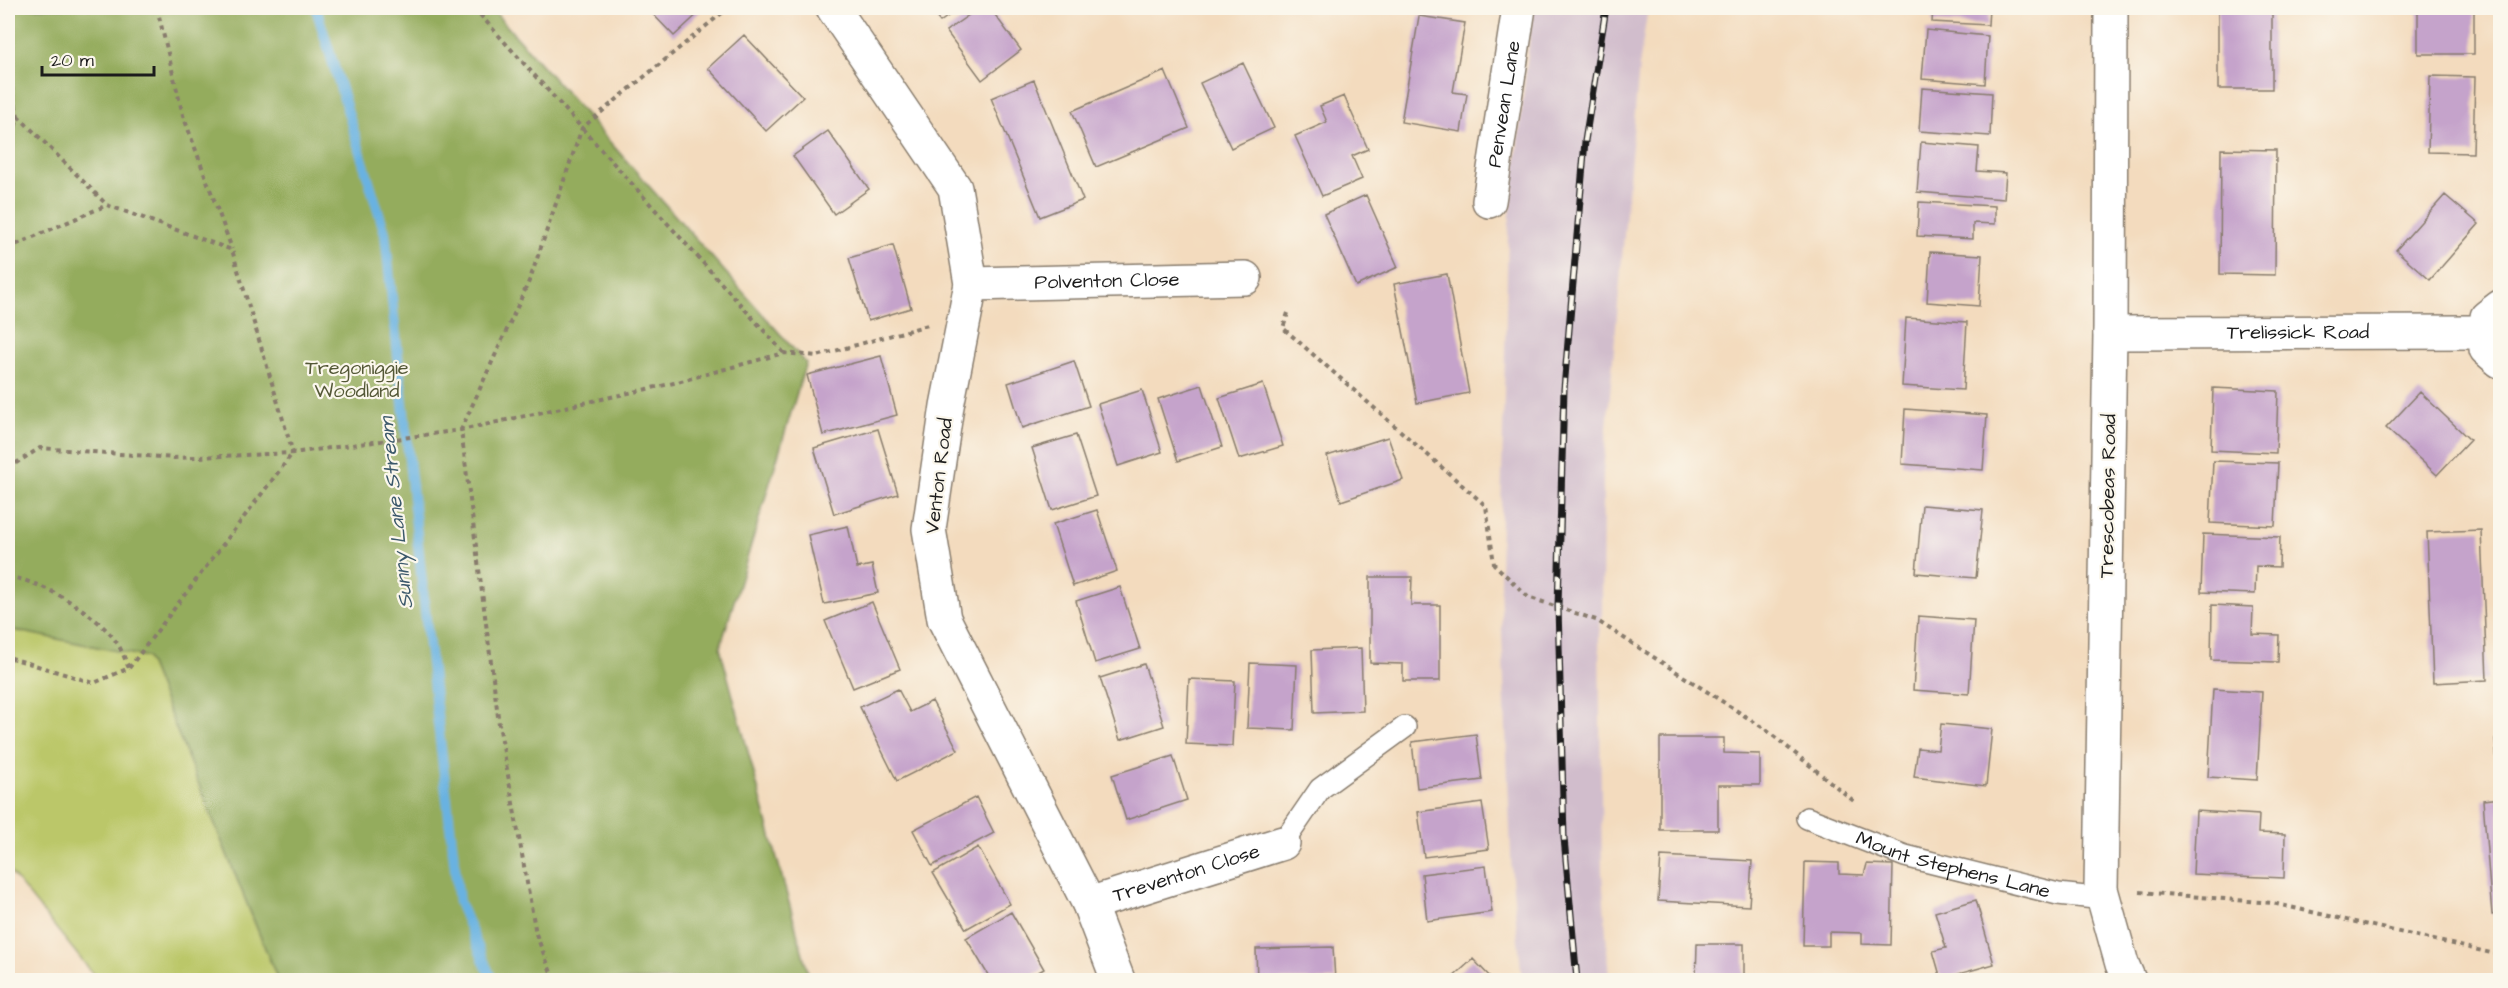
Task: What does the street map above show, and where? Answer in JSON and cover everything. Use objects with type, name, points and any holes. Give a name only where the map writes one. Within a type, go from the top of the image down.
[{"type":"street","name":"Venton Road","points":[[833,8],[955,188],[971,284],[929,529],[944,619],[1089,904],[1118,981]]},
{"type":"street","name":"Penvean Lane","points":[[1489,201],[1519,8]]},
{"type":"street","name":"Trescobeas Road","points":[[2111,8],[2110,333],[2103,894],[2129,981]]},
{"type":"street","name":"Polventon Close","points":[[971,284],[1245,278]]},
{"type":"street","name":"Trelissick Road","points":[[2110,333],[2493,320],[2486,349],[2500,361]]},
{"type":"street","name":"Treventon Close","points":[[1089,904],[1164,878],[1283,843]]},
{"type":"lane","points":[[1283,843],[1320,789],[1405,727]]},
{"type":"lane","name":"Mount Stephens Lane","points":[[1807,818],[1905,856],[2058,894],[2103,894]]},
{"type":"path","points":[[157,8],[183,115],[232,250],[293,453]]},
{"type":"path","points":[[474,8],[784,353]]},
{"type":"path","points":[[554,981],[536,934],[499,724],[461,430],[530,279],[582,128],[728,8]]},
{"type":"path","points":[[8,69],[18,116],[8,160]]},
{"type":"path","points":[[18,116],[107,205],[232,250]]},
{"type":"path","points":[[8,248],[107,205]]},
{"type":"path","points":[[1288,314],[1283,328],[1486,506],[1494,564],[1528,597],[1596,620],[1765,729],[1856,803]]},
{"type":"path","points":[[8,468],[40,448],[174,458],[293,453],[461,430],[670,384],[784,353],[817,356],[964,317]]},
{"type":"path","points":[[8,657],[94,683],[129,668],[293,453]]},
{"type":"path","points":[[8,577],[24,579],[83,609],[116,641],[129,668]]},
{"type":"path","points":[[2103,894],[2272,903],[2500,955]]},
{"type":"shaded area","points":[[1533,8],[1648,8],[1639,66],[1603,473],[1602,614],[1599,634],[1602,871],[1609,980],[1522,980],[1512,878],[1500,582],[1501,513],[1508,234]]},
{"type":"green space","name":"Tregoniggie Woodland","points":[[8,8],[491,8],[806,363],[720,648],[810,980],[278,980],[147,657],[8,629]]},
{"type":"green space","points":[[8,629],[147,657],[278,980],[98,980],[8,869]]},
{"type":"building","points":[[647,8],[704,8],[674,36]]},
{"type":"building","points":[[929,8],[959,8],[940,22]]},
{"type":"building","points":[[979,8],[990,8],[1021,50],[982,80],[946,31]]},
{"type":"building","points":[[1933,8],[1989,8],[1988,25],[1932,22]]},
{"type":"building","points":[[2218,8],[2272,8],[2272,89],[2218,89]]},
{"type":"building","points":[[2418,8],[2474,8],[2474,54],[2418,54]]},
{"type":"building","points":[[1419,16],[1465,23],[1453,92],[1467,94],[1461,132],[1401,122]]},
{"type":"building","points":[[1926,30],[1988,36],[1985,84],[1922,79]]},
{"type":"building","points":[[744,35],[803,97],[766,131],[708,68]]},
{"type":"building","points":[[1243,63],[1274,128],[1231,148],[1200,83]]},
{"type":"building","points":[[1165,71],[1189,128],[1096,167],[1072,111]]},
{"type":"building","points":[[2430,76],[2475,77],[2473,153],[2428,152]]},
{"type":"building","points":[[1034,80],[1083,200],[1040,217],[991,98]]},
{"type":"building","points":[[1922,88],[1992,93],[1990,136],[1919,131]]},
{"type":"building","points":[[1344,96],[1368,149],[1352,156],[1362,179],[1322,196],[1295,136],[1327,122],[1320,106]]},
{"type":"building","points":[[828,131],[869,189],[834,214],[793,156]]},
{"type":"building","points":[[1921,142],[1979,147],[1977,171],[2006,173],[2004,199],[1917,192]]},
{"type":"building","points":[[2221,149],[2276,150],[2275,275],[2220,274]]},
{"type":"building","points":[[1366,195],[1398,267],[1356,286],[1324,214]]},
{"type":"building","points":[[2445,195],[2479,224],[2430,280],[2396,250]]},
{"type":"building","points":[[1919,202],[1995,206],[1995,224],[1973,223],[1973,239],[1917,236]]},
{"type":"building","points":[[893,245],[911,308],[868,321],[849,258]]},
{"type":"building","points":[[1930,252],[1982,255],[1979,306],[1927,302]]},
{"type":"building","points":[[1447,274],[1469,393],[1417,403],[1394,284]]},
{"type":"building","points":[[1906,318],[1967,322],[1963,390],[1902,386]]},
{"type":"building","points":[[881,356],[897,415],[823,435],[807,375]]},
{"type":"building","points":[[1074,361],[1089,406],[1022,428],[1008,383]]},
{"type":"building","points":[[1263,384],[1283,446],[1239,459],[1219,398]]},
{"type":"building","points":[[1202,385],[1222,447],[1178,461],[1158,399]]},
{"type":"building","points":[[2213,388],[2278,391],[2276,453],[2211,450]]},
{"type":"building","points":[[1142,390],[1162,452],[1118,466],[1098,404]]},
{"type":"building","points":[[2420,392],[2470,440],[2437,475],[2386,428]]},
{"type":"building","points":[[1905,409],[1987,415],[1983,470],[1902,464]]},
{"type":"building","points":[[878,429],[898,494],[834,514],[814,448]]},
{"type":"building","points":[[1076,435],[1096,496],[1052,510],[1032,448]]},
{"type":"building","points":[[1388,437],[1403,480],[1341,501],[1327,456]]},
{"type":"building","points":[[2213,461],[2278,463],[2275,526],[2210,523]]},
{"type":"building","points":[[1922,505],[1983,510],[1976,578],[1916,573]]},
{"type":"building","points":[[1097,510],[1117,571],[1073,586],[1053,524]]},
{"type":"building","points":[[848,526],[857,568],[872,565],[878,593],[824,604],[808,535]]},
{"type":"building","points":[[2481,530],[2487,680],[2433,683],[2427,532]]},
{"type":"building","points":[[2203,534],[2280,537],[2279,567],[2256,566],[2255,594],[2201,592]]},
{"type":"building","points":[[1370,577],[1412,577],[1411,605],[1440,605],[1440,681],[1403,681],[1403,664],[1370,663]]},
{"type":"building","points":[[1120,587],[1140,649],[1095,663],[1076,601]]},
{"type":"building","points":[[872,602],[900,669],[853,688],[825,621]]},
{"type":"building","points":[[2212,605],[2253,607],[2252,634],[2279,635],[2278,662],[2211,660]]},
{"type":"building","points":[[1918,616],[1974,620],[1969,694],[1913,690]]},
{"type":"building","points":[[1361,648],[1363,711],[1314,713],[1312,650]]},
{"type":"building","points":[[1250,663],[1297,665],[1294,730],[1247,728]]},
{"type":"building","points":[[1144,664],[1164,726],[1120,740],[1100,678]]},
{"type":"building","points":[[1189,679],[1235,681],[1232,746],[1186,744]]},
{"type":"building","points":[[898,689],[910,712],[932,701],[958,750],[897,781],[860,707]]},
{"type":"building","points":[[2213,689],[2262,692],[2257,780],[2208,777]]},
{"type":"building","points":[[1941,724],[1992,729],[1986,786],[1914,777],[1918,748],[1938,750]]},
{"type":"building","points":[[1476,734],[1482,780],[1417,788],[1412,742]]},
{"type":"building","points":[[1660,738],[1724,738],[1724,753],[1760,754],[1760,785],[1718,785],[1718,830],[1660,830]]},
{"type":"building","points":[[2495,739],[2500,739],[2500,786],[2499,786]]},
{"type":"building","points":[[1173,756],[1187,800],[1126,820],[1112,775]]},
{"type":"building","points":[[976,797],[994,833],[932,866],[913,830]]},
{"type":"building","points":[[2500,798],[2500,914],[2492,915],[2483,800]]},
{"type":"building","points":[[1482,803],[1489,849],[1424,857],[1418,812]]},
{"type":"building","points":[[2196,811],[2259,815],[2258,833],[2285,834],[2284,878],[2193,874]]},
{"type":"building","points":[[978,847],[1010,904],[966,929],[933,873]]},
{"type":"building","points":[[1661,856],[1752,861],[1749,906],[1658,901]]},
{"type":"building","points":[[1805,862],[1839,863],[1839,874],[1864,875],[1867,864],[1893,865],[1891,945],[1862,944],[1862,933],[1829,932],[1829,946],[1803,946]]},
{"type":"building","points":[[1486,866],[1492,912],[1427,921],[1422,874]]},
{"type":"building","points":[[1976,900],[1994,964],[1941,979],[1933,951],[1946,948],[1935,912]]},
{"type":"building","points":[[1011,912],[1044,969],[1024,980],[991,980],[966,938]]},
{"type":"building","points":[[1697,944],[1744,944],[1744,980],[1696,980]]},
{"type":"building","points":[[1333,947],[1335,980],[1257,980],[1256,949]]},
{"type":"building","points":[[1473,959],[1493,980],[1450,980]]},
{"type":"waterway","name":"Sunny Lane Stream","points":[[316,8],[385,233],[459,902],[492,980]]},
{"type":"railway","points":[[1577,980],[1564,838],[1558,606],[1564,389],[1585,141],[1606,8]]}]
